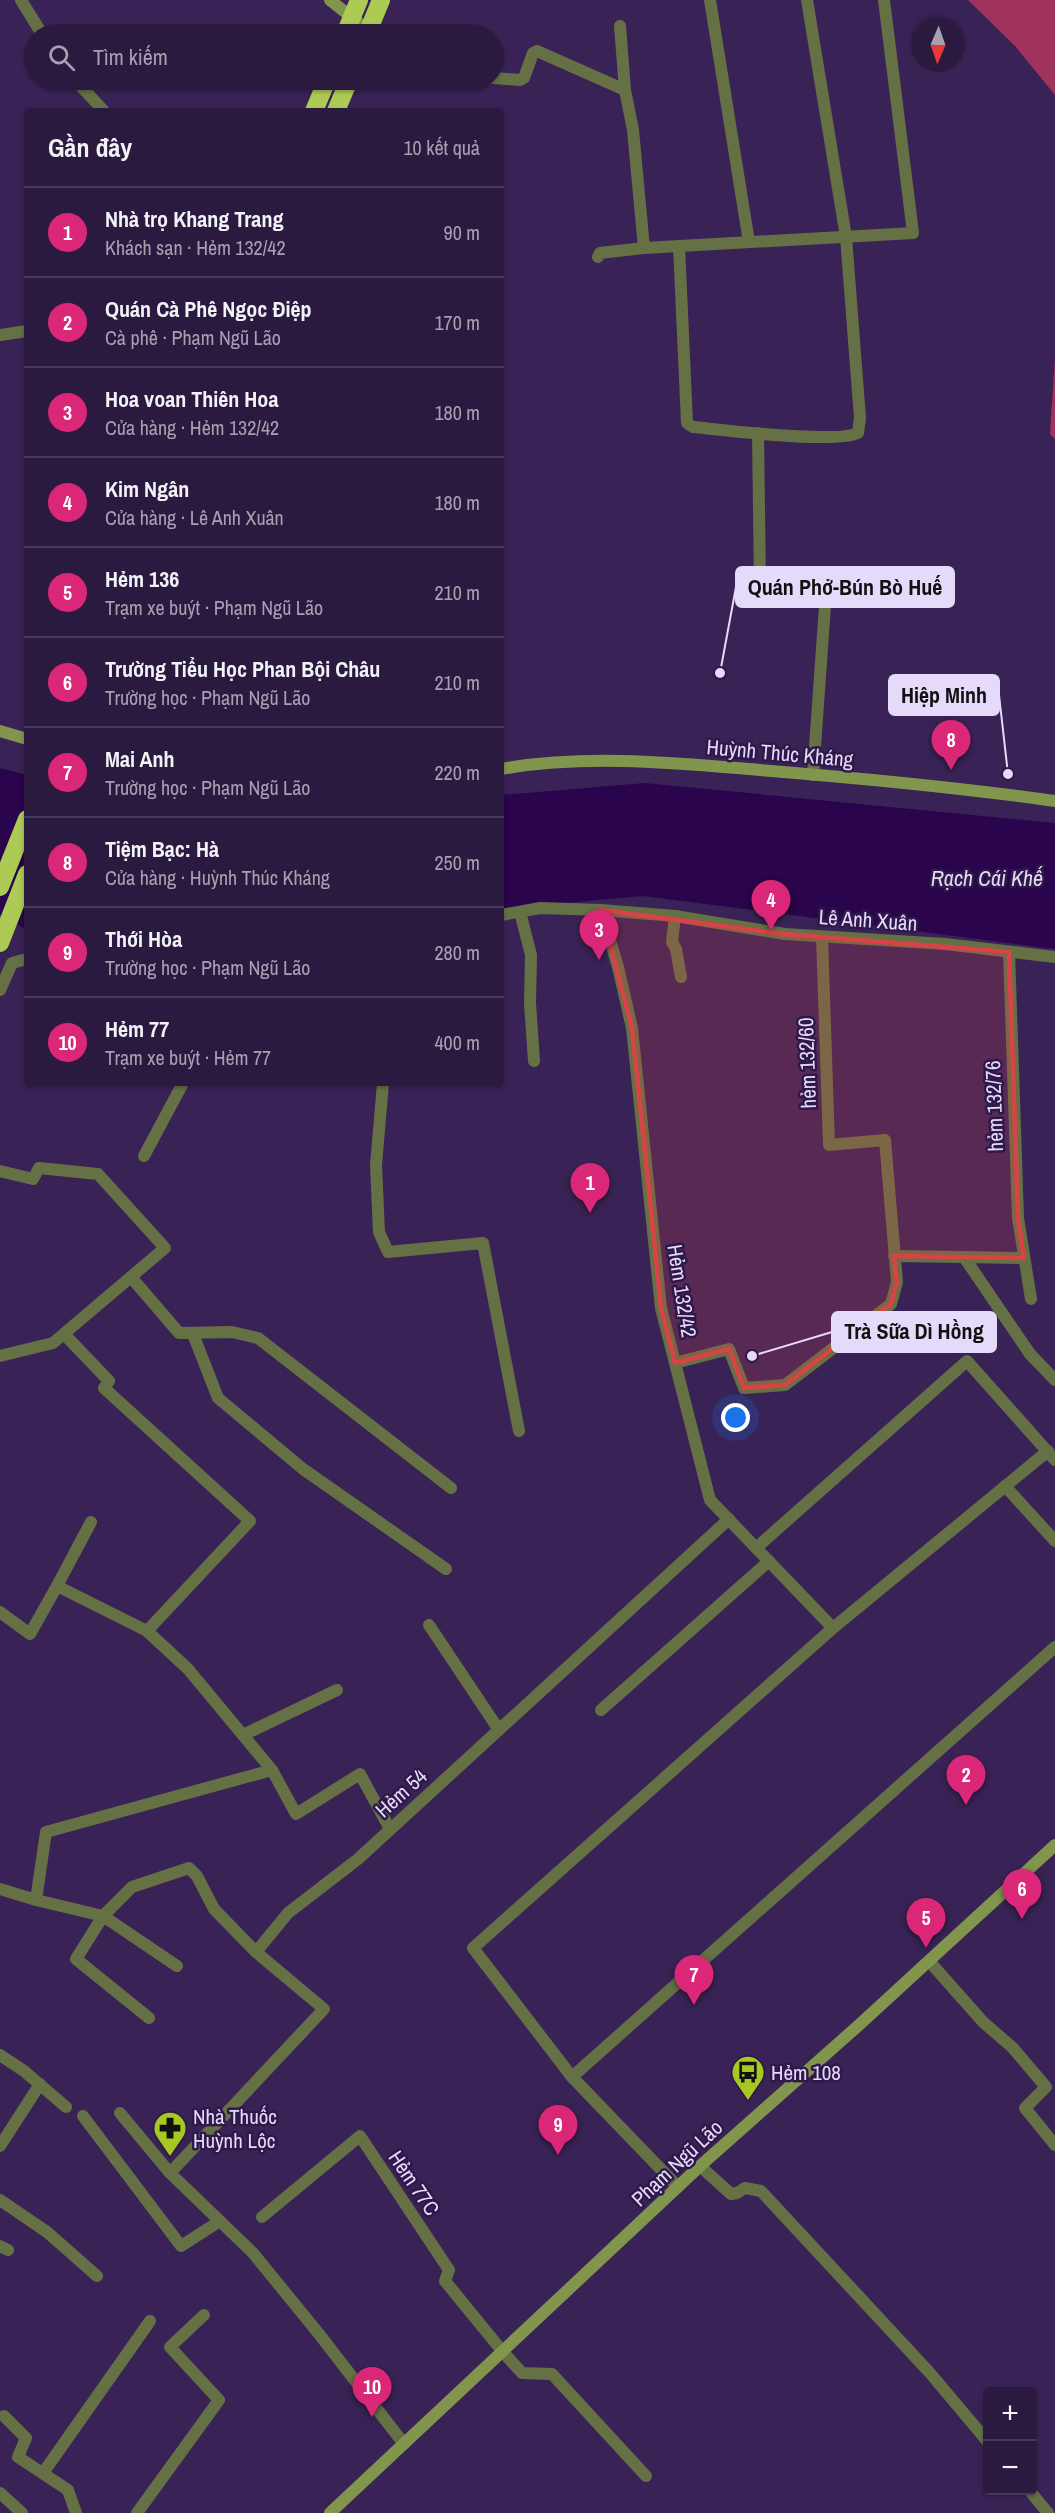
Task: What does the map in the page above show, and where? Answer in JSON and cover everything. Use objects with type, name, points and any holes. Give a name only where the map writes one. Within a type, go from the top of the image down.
[{"type":"highway","points":[[373,24],[381,0]]},
{"type":"highway","points":[[349,24],[356,8]]},
{"type":"highway","points":[[315,108],[323,90]]},
{"type":"highway","points":[[337,108],[345,90]]},
{"type":"highway","points":[[0,887],[24,827]]},
{"type":"highway","points":[[0,943],[24,882]]},
{"type":"street","points":[[21,0],[36,24]]},
{"type":"street","points":[[330,0],[356,8],[364,24]]},
{"type":"street","points":[[710,0],[749,242]]},
{"type":"street","points":[[679,246],[687,423],[693,427],[842,438],[858,433],[860,418],[846,237],[807,0]]},
{"type":"street","points":[[598,257],[600,253],[644,248],[913,233],[884,0]]},
{"type":"street","points":[[620,26],[625,90],[633,130],[644,248]]},
{"type":"street","points":[[504,79],[520,80],[524,78],[533,53],[537,51],[625,90]]},
{"type":"street","points":[[84,90],[101,108]]},
{"type":"street","points":[[0,335],[24,331]]},
{"type":"street","points":[[758,433],[760,586],[762,589],[818,597],[825,606],[813,775]]},
{"type":"street","points":[[0,730],[24,738]]},
{"type":"street","name":"Huỳnh Thúc Kháng","points":[[504,769],[559,761],[705,766],[950,787],[1055,801]]},
{"type":"street","name":"Lê Anh Xuân","points":[[504,915],[540,908],[601,910],[675,916],[785,934],[945,944],[1055,957]]},
{"type":"street","name":"Hẻm 132/42","points":[[601,910],[618,967],[632,1029],[661,1308],[710,1500],[833,1628]]},
{"type":"street","points":[[520,912],[531,955],[530,1003],[534,1060]]},
{"type":"street","points":[[675,916],[672,942],[676,949],[681,977]]},
{"type":"street","name":"hẻm 132/60","points":[[822,936],[829,1145],[873,1139],[885,1140],[894,1256]]},
{"type":"street","name":"hẻm 132/76","points":[[1009,952],[1018,1218],[1031,1299]]},
{"type":"street","points":[[0,990],[12,963],[24,960]]},
{"type":"street","points":[[144,1156],[181,1086]]},
{"type":"street","points":[[383,1086],[376,1165],[379,1232],[388,1252],[483,1243],[519,1431]]},
{"type":"street","points":[[0,1171],[33,1179],[39,1167],[98,1174],[165,1248],[53,1343],[0,1356]]},
{"type":"street","points":[[675,1363],[729,1349],[744,1388],[785,1385],[891,1304],[897,1282],[894,1256],[1024,1258]]},
{"type":"street","points":[[964,1257],[1030,1354],[1055,1380]]},
{"type":"street","points":[[131,1276],[179,1333],[232,1332],[258,1338],[452,1488]]},
{"type":"street","points":[[64,1334],[109,1381],[104,1388],[250,1521],[147,1631]]},
{"type":"street","points":[[193,1334],[218,1398],[303,1469],[446,1569]]},
{"type":"street","points":[[678,2187],[572,2077],[473,1948],[833,1628],[1005,1486],[1051,1456],[967,1361],[756,1548]]},
{"type":"street","points":[[1005,1486],[1055,1541]]},
{"type":"street","name":"Hẻm 54","points":[[256,1952],[288,1913],[358,1859],[729,1519]]},
{"type":"street","points":[[0,1612],[30,1634],[91,1522]]},
{"type":"street","points":[[602,1710],[769,1561]]},
{"type":"street","points":[[57,1586],[147,1631],[188,1669],[272,1770],[296,1814],[360,1774],[390,1829]]},
{"type":"street","points":[[429,1624],[500,1730]]},
{"type":"street","points":[[572,2077],[1055,1647]]},
{"type":"street","points":[[243,1735],[337,1690]]},
{"type":"street","points":[[36,1900],[46,1832],[272,1770]]},
{"type":"street","name":"Phạm Ngũ Lão","points":[[330,2513],[700,2166],[929,1962],[1055,1845]]},
{"type":"street","points":[[149,2018],[76,1959],[102,1916],[132,1887],[189,1868],[197,1876],[214,1909],[256,1952],[324,2009],[170,2173]]},
{"type":"street","points":[[0,1889],[102,1916],[177,1966]]},
{"type":"street","points":[[929,1962],[983,2022],[1012,2047],[1046,2087],[1025,2108],[1055,2145]]},
{"type":"street","points":[[0,2055],[40,2084],[66,2108]]},
{"type":"street","points":[[0,2146],[40,2084]]},
{"type":"street","points":[[120,2113],[170,2173],[253,2253],[404,2444]]},
{"type":"street","points":[[83,2115],[181,2246],[220,2221]]},
{"type":"street","name":"Hẻm 77C","points":[[262,2217],[360,2136],[449,2270],[445,2281],[502,2352]]},
{"type":"street","points":[[700,2166],[731,2194],[745,2188],[761,2191],[930,2373],[986,2441]]},
{"type":"street","points":[[0,2200],[47,2232],[97,2276]]},
{"type":"street","points":[[137,2513],[219,2400],[170,2347],[204,2315]]},
{"type":"street","points":[[43,2473],[150,2321]]},
{"type":"street","points":[[502,2352],[522,2373],[552,2374],[646,2476]]},
{"type":"street","points":[[4,2416],[26,2438],[18,2457],[68,2490],[76,2513]]},
{"type":"street","points":[[0,2493],[22,2513]]},
{"type":"street","points":[[1033,2495],[1048,2513]]},
{"type":"highlighted area","points":[[601,910],[785,934],[1009,952],[1018,1218],[1024,1258],[894,1256],[897,1282],[891,1304],[785,1385],[744,1388],[729,1349],[675,1363],[661,1308],[632,1028]]},
{"type":"shaded area","points":[[968,0],[1055,0],[1055,95],[1015,46]]},
{"type":"shaded area","points":[[1055,358],[1055,439],[1050,434]]},
{"type":"water","points":[[0,768],[24,774],[24,928],[0,914]]},
{"type":"water","name":"Rạch Cái Khế","points":[[645,783],[1055,823],[1055,949],[643,896],[504,909],[504,795]]},
{"type":"place","name":"Quán Phở-Bún Bò Huế","points":[[720,673]]},
{"type":"place","name":"Tiệm Bạc: Hà","points":[[951,770]]},
{"type":"place","name":"Hiệp Minh","points":[[1008,774]]},
{"type":"place","name":"Kim Ngân","points":[[771,930]]},
{"type":"place","name":"Hoa voan Thiên Hoa","points":[[599,960]]},
{"type":"place","name":"Nhà trọ Khang Trang","points":[[590,1213]]},
{"type":"place","name":"Trà Sữa Dì Hồng","points":[[752,1356]]},
{"type":"place","name":"Quán Cà Phê Ngọc Điệp","points":[[966,1805]]},
{"type":"place","name":"Trường Tiểu Học Phan Bội Châu","points":[[1022,1919]]},
{"type":"place","name":"Hẻm 136","points":[[926,1948]]},
{"type":"place","name":"Mai Anh","points":[[694,2005]]},
{"type":"place","name":"Hẻm 108","points":[[748,2101]]},
{"type":"place","name":"Thới Hòa","points":[[558,2155]]},
{"type":"place","name":"Nhà Thuốc Huỳnh Lộc","points":[[170,2157]]},
{"type":"place","name":"Hẻm 77","points":[[372,2417]]}]
